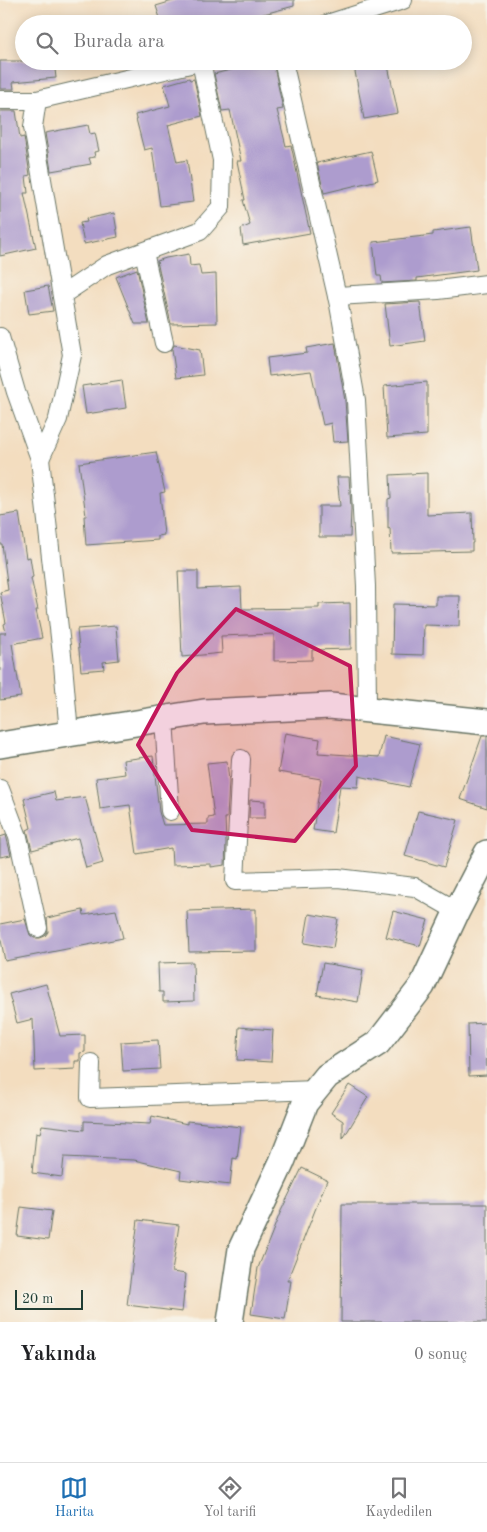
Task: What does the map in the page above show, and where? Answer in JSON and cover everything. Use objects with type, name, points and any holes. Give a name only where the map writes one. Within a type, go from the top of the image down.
[{"type":"street","points":[[351,15],[382,3],[403,0]]},
{"type":"street","points":[[0,100],[37,100],[167,70]]},
{"type":"street","points":[[62,295],[106,265],[200,231],[221,207],[222,160],[204,70]]},
{"type":"street","points":[[285,70],[337,296],[356,400],[366,586],[367,710]]},
{"type":"street","points":[[37,100],[33,127],[72,355],[58,419],[40,459]]},
{"type":"street","points":[[144,252],[164,343]]},
{"type":"street","points":[[337,296],[438,290],[487,284]]},
{"type":"street","points":[[0,337],[16,392],[40,459],[69,734]]},
{"type":"street","points":[[0,745],[204,712],[330,706],[487,722]]},
{"type":"street","points":[[164,719],[170,811]]},
{"type":"street","points":[[241,758],[235,881],[338,878],[415,887],[457,911]]},
{"type":"street","points":[[0,789],[18,837],[38,928]]},
{"type":"street","points":[[230,1322],[241,1249],[282,1162],[305,1103],[327,1076],[378,1043],[422,986],[487,853]]},
{"type":"street","points":[[91,1064],[90,1098],[316,1090]]},
{"type":"highlighted area","points":[[236,609],[350,666],[356,766],[295,841],[192,830],[138,745],[177,673]]},
{"type":"building","points":[[176,0],[294,0],[294,6],[260,15],[159,15],[156,6]]},
{"type":"building","points":[[0,61],[15,61],[15,70],[55,70],[56,78],[13,82],[14,89],[0,89]]},
{"type":"building","points":[[230,70],[275,70],[283,109],[277,110],[286,146],[291,145],[310,233],[243,245],[241,229],[250,225],[243,200],[245,200],[237,161],[241,161],[230,110],[222,111],[214,74]]},
{"type":"building","points":[[355,70],[389,70],[398,113],[364,119]]},
{"type":"building","points":[[189,78],[190,80],[194,79],[202,116],[168,125],[177,162],[187,160],[193,202],[160,206],[152,148],[144,150],[135,115],[170,106],[164,85]]},
{"type":"building","points":[[0,111],[16,111],[20,138],[24,137],[30,175],[26,176],[28,193],[24,193],[36,248],[0,256]]},
{"type":"building","points":[[88,125],[90,134],[95,133],[99,151],[94,152],[95,157],[89,158],[91,164],[51,171],[45,133]]},
{"type":"building","points":[[371,151],[378,180],[324,193],[317,163]]},
{"type":"building","points":[[114,213],[118,237],[84,244],[80,223],[87,222],[86,219]]},
{"type":"building","points":[[471,227],[477,270],[417,278],[417,281],[382,283],[381,276],[377,276],[373,242],[433,235],[433,232]]},
{"type":"building","points":[[189,254],[190,266],[199,265],[201,275],[216,274],[217,323],[171,324],[157,261]]},
{"type":"building","points":[[137,269],[149,324],[135,324],[116,277]]},
{"type":"building","points":[[48,286],[53,311],[29,314],[25,290]]},
{"type":"building","points":[[420,302],[425,341],[390,346],[385,304]]},
{"type":"building","points":[[335,343],[345,401],[348,441],[333,442],[331,423],[323,425],[311,371],[269,376],[267,358],[307,353],[306,348]]},
{"type":"building","points":[[174,345],[200,350],[203,375],[176,378],[172,349]]},
{"type":"building","points":[[122,380],[126,408],[86,414],[82,386]]},
{"type":"building","points":[[427,382],[427,435],[387,438],[384,386]]},
{"type":"building","points":[[156,452],[165,492],[160,493],[164,535],[158,536],[158,540],[86,545],[84,516],[86,516],[79,463]]},
{"type":"building","points":[[427,473],[427,515],[472,513],[472,551],[391,553],[390,528],[388,529],[388,499],[391,498],[390,475]]},
{"type":"building","points":[[337,477],[349,477],[350,537],[319,537],[319,506],[340,506]]},
{"type":"building","points":[[19,513],[26,558],[30,557],[33,577],[31,578],[42,638],[12,644],[21,697],[0,700],[0,633],[6,633],[4,624],[6,623],[0,592],[8,590],[2,544],[0,544],[0,516]]},
{"type":"building","points":[[178,571],[198,571],[198,589],[241,587],[242,609],[319,608],[319,604],[350,603],[351,649],[312,650],[312,660],[274,661],[274,634],[221,636],[222,653],[182,657]]},
{"type":"building","points":[[436,596],[460,596],[459,626],[424,625],[423,655],[392,654],[393,604],[436,605]]},
{"type":"building","points":[[116,626],[119,660],[103,662],[104,669],[81,671],[77,629]]},
{"type":"building","points":[[285,733],[320,739],[318,753],[379,757],[384,736],[420,744],[409,787],[359,776],[358,787],[340,786],[333,833],[313,830],[321,779],[278,772]]},
{"type":"building","points":[[482,736],[487,736],[487,808],[460,799]]},
{"type":"building","points":[[153,756],[159,812],[163,825],[208,824],[208,818],[214,817],[207,763],[227,761],[229,781],[227,818],[225,818],[225,865],[211,867],[211,864],[172,865],[171,848],[137,854],[130,805],[100,809],[96,778],[125,774],[123,760]]},
{"type":"building","points":[[54,792],[56,801],[85,797],[103,863],[86,868],[78,838],[32,850],[27,830],[31,828],[24,799]]},
{"type":"building","points":[[250,800],[265,801],[265,818],[249,818]]},
{"type":"building","points":[[418,811],[458,820],[444,867],[405,856]]},
{"type":"building","points":[[6,835],[11,855],[0,857],[0,837]]},
{"type":"building","points":[[256,909],[256,951],[189,952],[187,911]]},
{"type":"building","points":[[83,910],[84,915],[116,910],[123,938],[5,961],[0,924],[25,919],[30,935],[34,938],[40,938],[48,932],[47,918]]},
{"type":"building","points":[[393,911],[428,920],[420,946],[386,937]]},
{"type":"building","points":[[309,914],[338,919],[333,948],[304,943]]},
{"type":"building","points":[[193,962],[194,1001],[163,1002],[163,992],[159,992],[158,963]]},
{"type":"building","points":[[323,963],[363,970],[358,1002],[317,995]]},
{"type":"building","points":[[46,984],[60,1036],[85,1035],[85,1052],[80,1053],[80,1061],[75,1061],[75,1069],[35,1071],[33,1019],[17,1023],[9,994]]},
{"type":"building","points":[[486,1023],[487,1075],[469,1076],[468,1024]]},
{"type":"building","points":[[239,1027],[273,1030],[271,1062],[237,1060]]},
{"type":"building","points":[[158,1040],[160,1069],[123,1071],[121,1042]]},
{"type":"building","points":[[349,1085],[368,1097],[343,1139],[343,1121],[331,1113]]},
{"type":"building","points":[[152,1116],[187,1124],[187,1121],[241,1127],[237,1159],[233,1158],[230,1185],[180,1179],[181,1171],[134,1160],[64,1157],[62,1177],[32,1173],[36,1133],[40,1134],[42,1125],[84,1130],[84,1121],[150,1124]]},
{"type":"building","points":[[302,1168],[327,1180],[287,1281],[291,1281],[285,1319],[251,1314],[258,1268],[280,1213]]},
{"type":"building","points":[[342,1204],[487,1204],[487,1322],[341,1322]]},
{"type":"building","points":[[21,1207],[52,1211],[48,1240],[17,1236]]},
{"type":"building","points":[[138,1220],[179,1225],[172,1272],[186,1274],[182,1312],[127,1305]]}]
